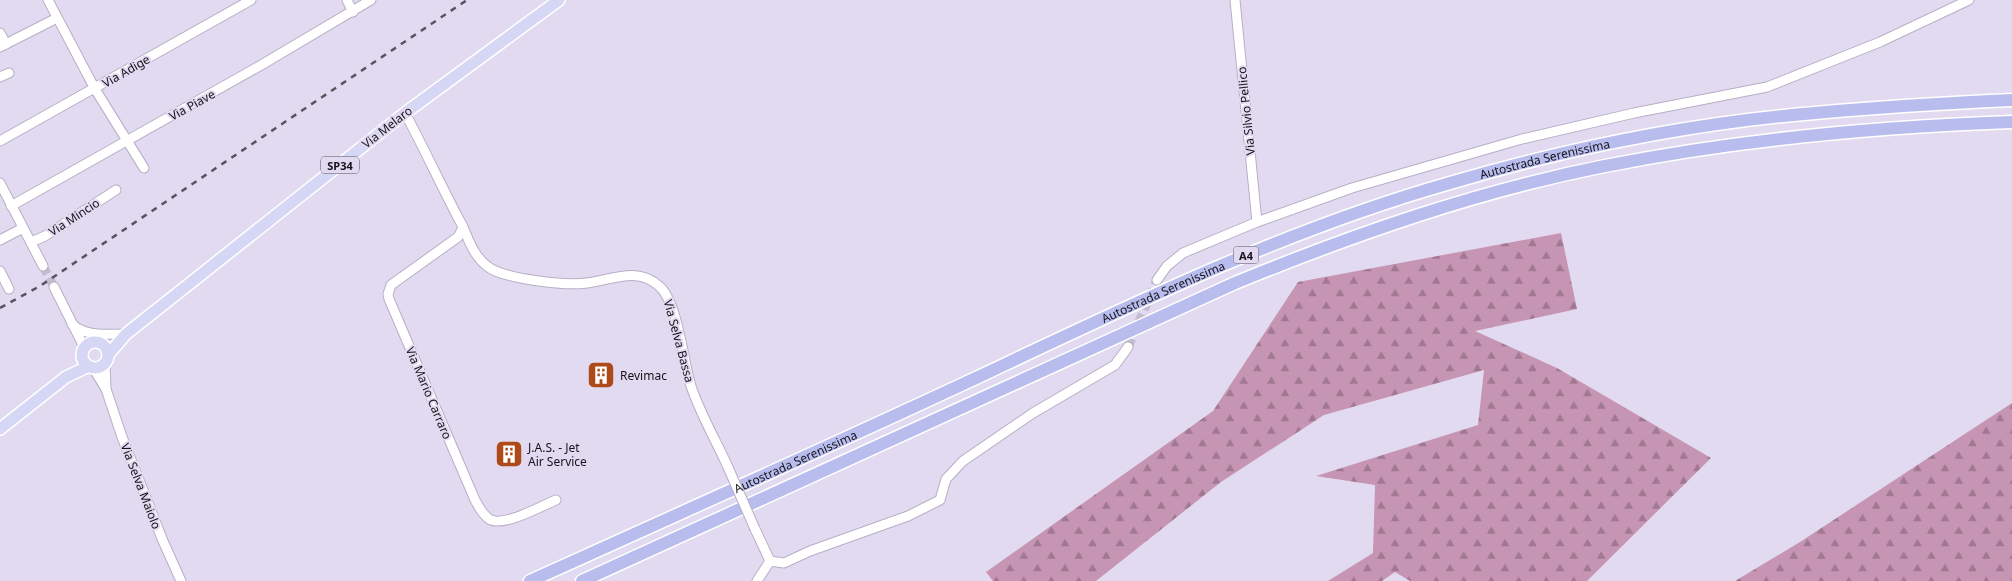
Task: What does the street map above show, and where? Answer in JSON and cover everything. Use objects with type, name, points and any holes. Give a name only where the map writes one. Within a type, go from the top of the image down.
[{"type":"highway","name":"Autostrada Serenissima","points":[[530,581],[803,459],[1115,313],[1231,261],[1340,218],[1399,198],[1550,156],[1603,144],[1707,126],[1812,113],[2012,100]]},
{"type":"highway","name":"Autostrada Serenissima","points":[[582,581],[1235,283],[1294,259],[1402,220],[1500,191],[1567,174],[1710,148],[1821,133],[2012,122]]},
{"type":"main road","name":"Via Melaro","points":[[87,359],[100,367],[126,334],[405,113],[559,0]]},
{"type":"main road","name":"Via Melaro","points":[[0,429],[87,359],[96,341],[110,340],[126,334]]},
{"type":"main road","points":[[96,341],[103,344],[107,359]]},
{"type":"street","points":[[48,0],[95,89],[144,168]]},
{"type":"street","name":"Via Adige","points":[[0,141],[251,0]]},
{"type":"street","points":[[347,0],[354,12]]},
{"type":"street","name":"Via Piave","points":[[11,206],[354,12],[371,0]]},
{"type":"street","name":"Via Silvio Pellico","points":[[1235,0],[1257,222]]},
{"type":"street","points":[[1157,280],[1167,266],[1183,253],[1257,222],[1371,182],[1522,140],[1634,113],[1767,87],[1880,42],[1969,0]]},
{"type":"street","points":[[0,33],[3,45],[57,18]]},
{"type":"street","points":[[0,77],[9,73]]},
{"type":"street","name":"Via Selva Bassa","points":[[405,113],[478,257],[488,267],[514,277],[569,283],[585,283],[626,275],[638,275],[659,285],[666,293],[672,308],[692,387],[770,561]]},
{"type":"street","points":[[0,183],[43,266]]},
{"type":"street","name":"Via Mincio","points":[[31,242],[45,236],[116,190]]},
{"type":"street","name":"Via Mario Carraro","points":[[462,225],[463,228],[458,237],[391,285],[388,294],[389,299],[475,500],[483,514],[490,520],[503,522],[556,500]]},
{"type":"street","points":[[0,240],[23,228]]},
{"type":"street","points":[[0,271],[9,289]]},
{"type":"street","name":"Via Selva Maiolo","points":[[54,288],[87,359],[106,389],[128,454],[181,581]]},
{"type":"street","points":[[70,322],[77,329],[88,333],[126,334]]},
{"type":"street","points":[[758,581],[770,561],[784,563],[810,551],[908,516],[940,500],[946,479],[963,461],[1033,413],[1115,365],[1128,347]]},
{"type":"street","name":"Via Selva Maiolo","points":[[106,389],[107,359]]},
{"type":"green space","points":[[1561,233],[1577,309],[1475,331],[1557,368],[1711,458],[1587,581],[1410,581],[1395,572],[1382,581],[1328,581],[1373,553],[1375,485],[1316,476],[1478,425],[1484,370],[1324,415],[1221,482],[1096,581],[993,581],[986,572],[1213,411],[1298,282]]},
{"type":"green space","points":[[2012,403],[2012,581],[1735,581],[1800,542]]},
{"type":"tunnel","points":[[43,266],[54,287]]},
{"type":"tunnel","points":[[1128,347],[1157,280]]},
{"type":"railway","points":[[0,308],[40,286],[467,0]]},
{"type":"place","name":"Revimac","points":[[601,375]]},
{"type":"place","name":"J.A.S. - Jet Air Service","points":[[509,454]]}]
